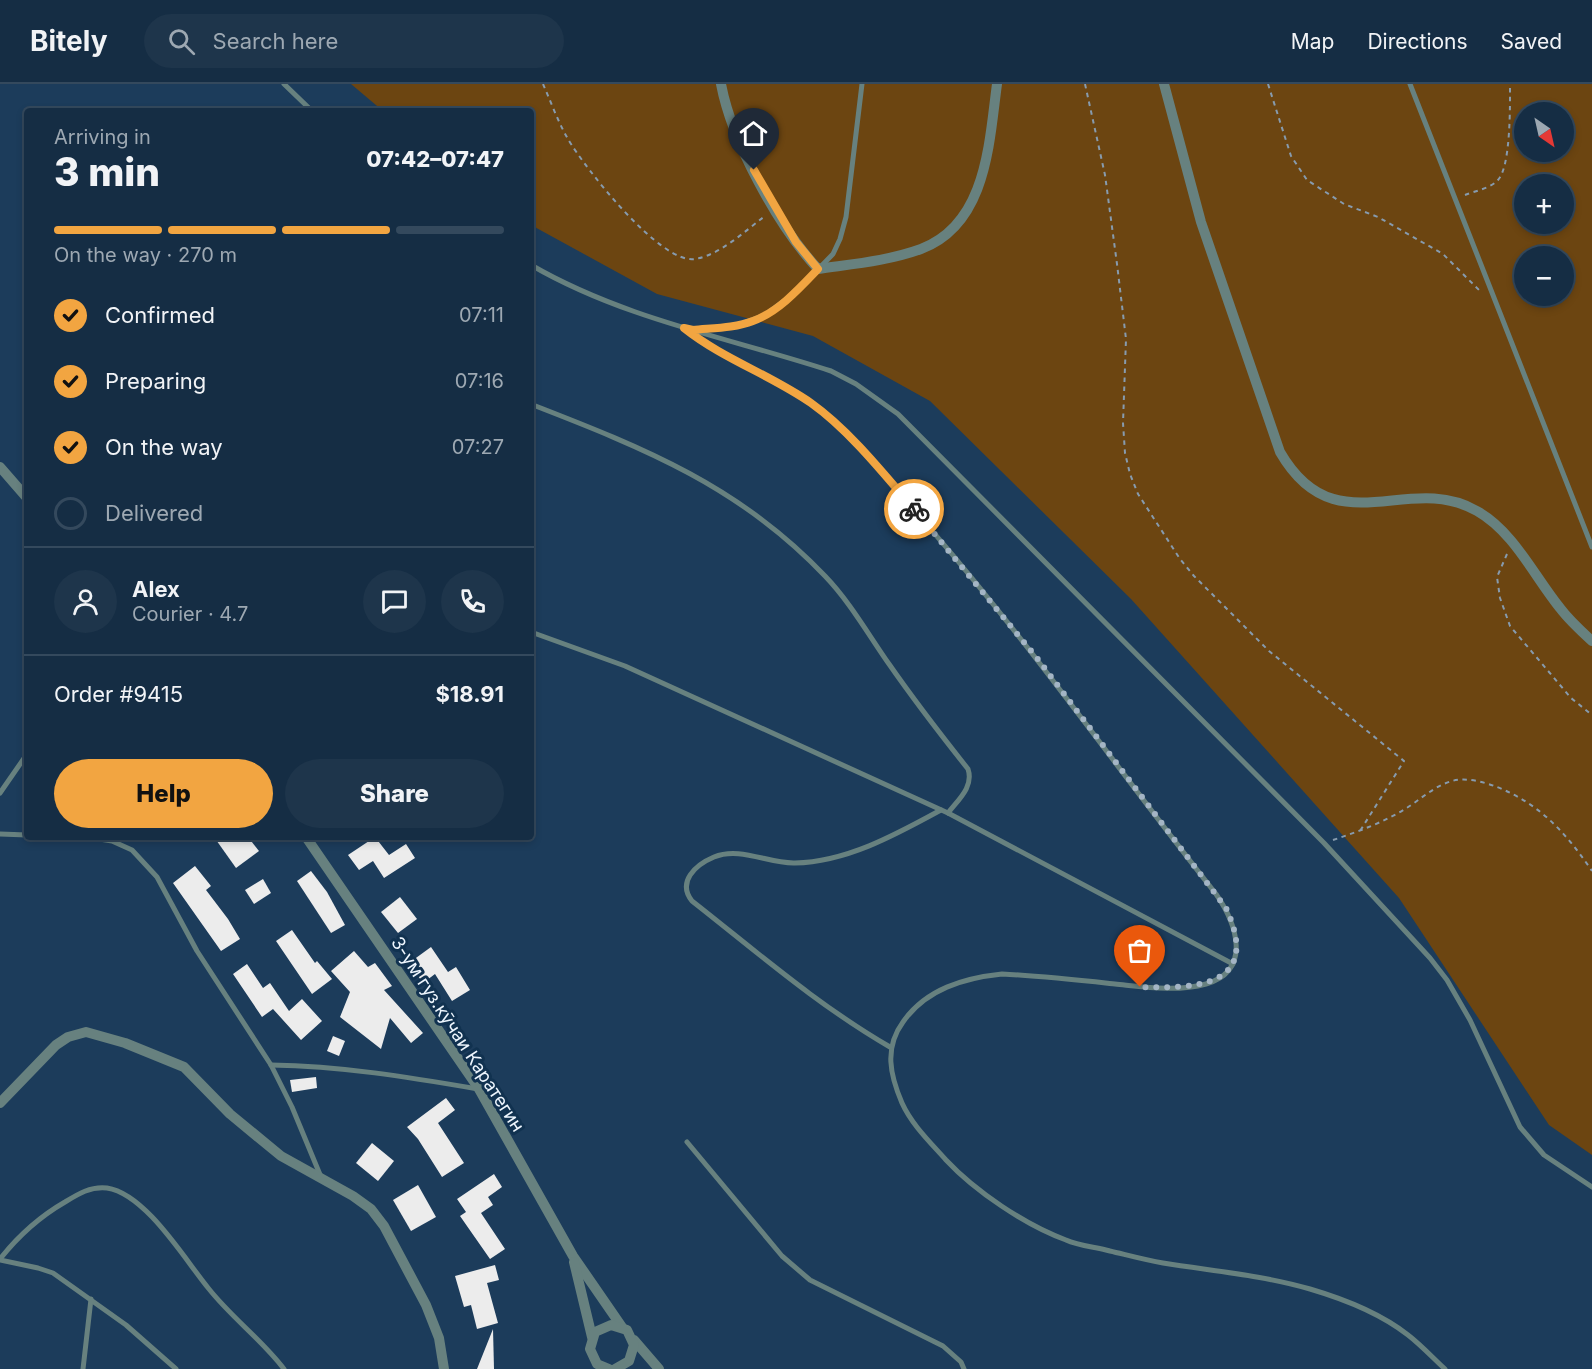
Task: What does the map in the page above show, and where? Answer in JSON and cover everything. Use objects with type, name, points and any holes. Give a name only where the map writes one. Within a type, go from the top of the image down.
[{"type":"street","points":[[721,84],[734,128],[774,208],[806,257],[818,269],[922,248],[955,227],[968,211],[977,190],[988,148],[997,84]]},
{"type":"street","points":[[1164,84],[1201,222],[1280,452],[1291,471],[1305,486],[1320,495],[1339,501],[1374,503],[1440,498],[1461,503],[1479,512],[1497,526],[1512,543],[1560,609],[1592,641]]},
{"type":"street","points":[[0,467],[24,495]]},
{"type":"street","name":"3-ум гуз.кӯчаи Каратегин","points":[[308,840],[479,1089],[573,1256],[622,1327]]},
{"type":"street","points":[[0,1103],[56,1045],[68,1037],[86,1032],[126,1043],[184,1067],[230,1114],[261,1141],[281,1156],[353,1196],[371,1209],[384,1226],[426,1305],[439,1338],[444,1369]]},
{"type":"street","name":"3-ум гуз.кӯчаи Каратегин","points":[[573,1256],[592,1337]]},
{"type":"street","points":[[633,1340],[632,1357],[616,1369],[597,1366],[591,1354],[592,1337],[605,1326],[622,1327],[659,1369]]},
{"type":"lane","points":[[284,84],[309,108]]},
{"type":"lane","points":[[693,330],[738,325],[765,315],[796,292],[833,254],[846,217],[862,84]]},
{"type":"lane","points":[[1410,84],[1592,547]]},
{"type":"lane","points":[[534,267],[603,301],[684,328],[831,371],[856,384],[898,414],[1324,843],[1447,980],[1470,1020],[1520,1127],[1530,1142],[1544,1155],[1592,1187]]},
{"type":"lane","points":[[684,328],[708,345],[794,392],[813,405],[852,441],[907,500],[1037,658],[1226,908],[1233,923],[1237,942],[1233,964],[1218,979],[1190,987],[1140,987],[1002,974],[982,976],[947,987],[921,1002],[904,1020],[890,1047],[890,1064],[896,1089],[905,1110],[920,1131],[960,1174],[1016,1214],[1066,1240],[1160,1263],[1266,1279],[1310,1289],[1381,1318],[1408,1335],[1445,1369]]},
{"type":"lane","points":[[534,405],[629,443],[711,483],[735,499],[788,542],[825,576],[849,604],[907,689],[968,770],[971,778],[968,787],[948,813]]},
{"type":"lane","points":[[534,633],[625,666],[948,813],[1233,964]]},
{"type":"lane","points":[[0,793],[24,758]]},
{"type":"lane","points":[[890,1047],[854,1026],[814,998],[692,901],[686,894],[685,886],[698,866],[713,857],[738,854],[785,863],[811,861],[863,848],[898,833],[941,810]]},
{"type":"lane","points":[[0,834],[24,835]]},
{"type":"lane","points":[[106,840],[132,850],[157,877],[197,951],[271,1065],[292,1107],[321,1179]]},
{"type":"lane","points":[[271,1065],[322,1066],[375,1071],[479,1089]]},
{"type":"lane","points":[[687,1142],[796,1270],[810,1280],[943,1346],[954,1354],[964,1369]]},
{"type":"lane","points":[[176,1369],[154,1347],[53,1273],[0,1259],[32,1223],[71,1198],[90,1189],[106,1188],[119,1192],[145,1211],[224,1308],[274,1356],[284,1369]]},
{"type":"lane","points":[[83,1369],[91,1299]]},
{"type":"path","points":[[543,84],[567,138],[593,174],[654,242],[676,256],[693,260],[708,255],[774,208]]},
{"type":"path","points":[[1085,84],[1105,175],[1125,328],[1123,423],[1130,474],[1152,517],[1194,576],[1269,651],[1404,761],[1360,831]]},
{"type":"path","points":[[1268,84],[1291,156],[1307,180],[1344,204],[1378,217],[1443,254],[1496,306]]},
{"type":"path","points":[[1455,198],[1493,184],[1500,178],[1510,122],[1510,84]]},
{"type":"path","points":[[1512,543],[1497,577],[1500,598],[1510,626],[1571,698],[1592,715]]},
{"type":"path","points":[[1324,843],[1360,831],[1404,810],[1436,788],[1453,780],[1470,780],[1506,791],[1542,812],[1567,836],[1592,871]]},
{"type":"shaded area","points":[[351,84],[1592,84],[1592,1155],[1549,1125],[1399,898],[1131,599],[930,401],[813,336],[657,294],[534,227],[534,108],[379,108]]},
{"type":"building","points":[[216,840],[250,840],[259,851],[236,868]]},
{"type":"building","points":[[370,840],[377,840],[389,855],[406,844],[415,858],[384,878],[373,861],[359,870],[348,855]]},
{"type":"building","points":[[195,866],[211,886],[206,890],[240,939],[221,951],[173,883]]},
{"type":"building","points":[[311,871],[327,892],[345,925],[331,933],[297,881]]},
{"type":"building","points":[[263,879],[271,893],[254,904],[245,890]]},
{"type":"building","points":[[400,897],[417,919],[398,933],[381,912]]},
{"type":"building","points":[[292,930],[315,963],[317,961],[332,979],[312,994],[276,941]]},
{"type":"building","points":[[431,947],[448,972],[456,967],[470,990],[452,1001],[435,974],[423,983],[409,963]]},
{"type":"building","points":[[354,951],[368,967],[375,963],[392,986],[384,990],[423,1033],[411,1043],[390,1018],[381,1049],[340,1017],[350,992],[331,971]]},
{"type":"building","points":[[247,964],[263,988],[270,983],[289,1011],[302,999],[322,1021],[301,1040],[273,1009],[262,1017],[233,974]]},
{"type":"building","points":[[333,1036],[345,1041],[339,1056],[327,1051]]},
{"type":"building","points":[[316,1077],[317,1088],[292,1092],[290,1080]]},
{"type":"building","points":[[446,1098],[455,1110],[438,1123],[464,1163],[442,1177],[418,1139],[407,1127]]},
{"type":"building","points":[[372,1143],[394,1161],[378,1181],[356,1163]]},
{"type":"building","points":[[494,1174],[502,1187],[488,1197],[493,1205],[481,1213],[505,1249],[490,1259],[460,1216],[466,1212],[457,1199]]},
{"type":"building","points":[[418,1185],[436,1217],[411,1231],[393,1200]]},
{"type":"building","points":[[495,1265],[499,1280],[487,1283],[498,1323],[477,1329],[471,1305],[464,1307],[455,1276]]},
{"type":"building","points":[[493,1329],[494,1369],[477,1369]]},
{"type":"way so far","points":[[914,509],[1037,658],[1226,908],[1233,923],[1237,942],[1233,964],[1218,979],[1190,987],[1140,987]]},
{"type":"route","points":[[754,170],[774,208],[806,257],[818,269],[796,292],[752,322],[693,330],[684,328],[708,345],[794,392],[830,418],[914,509]]}]
